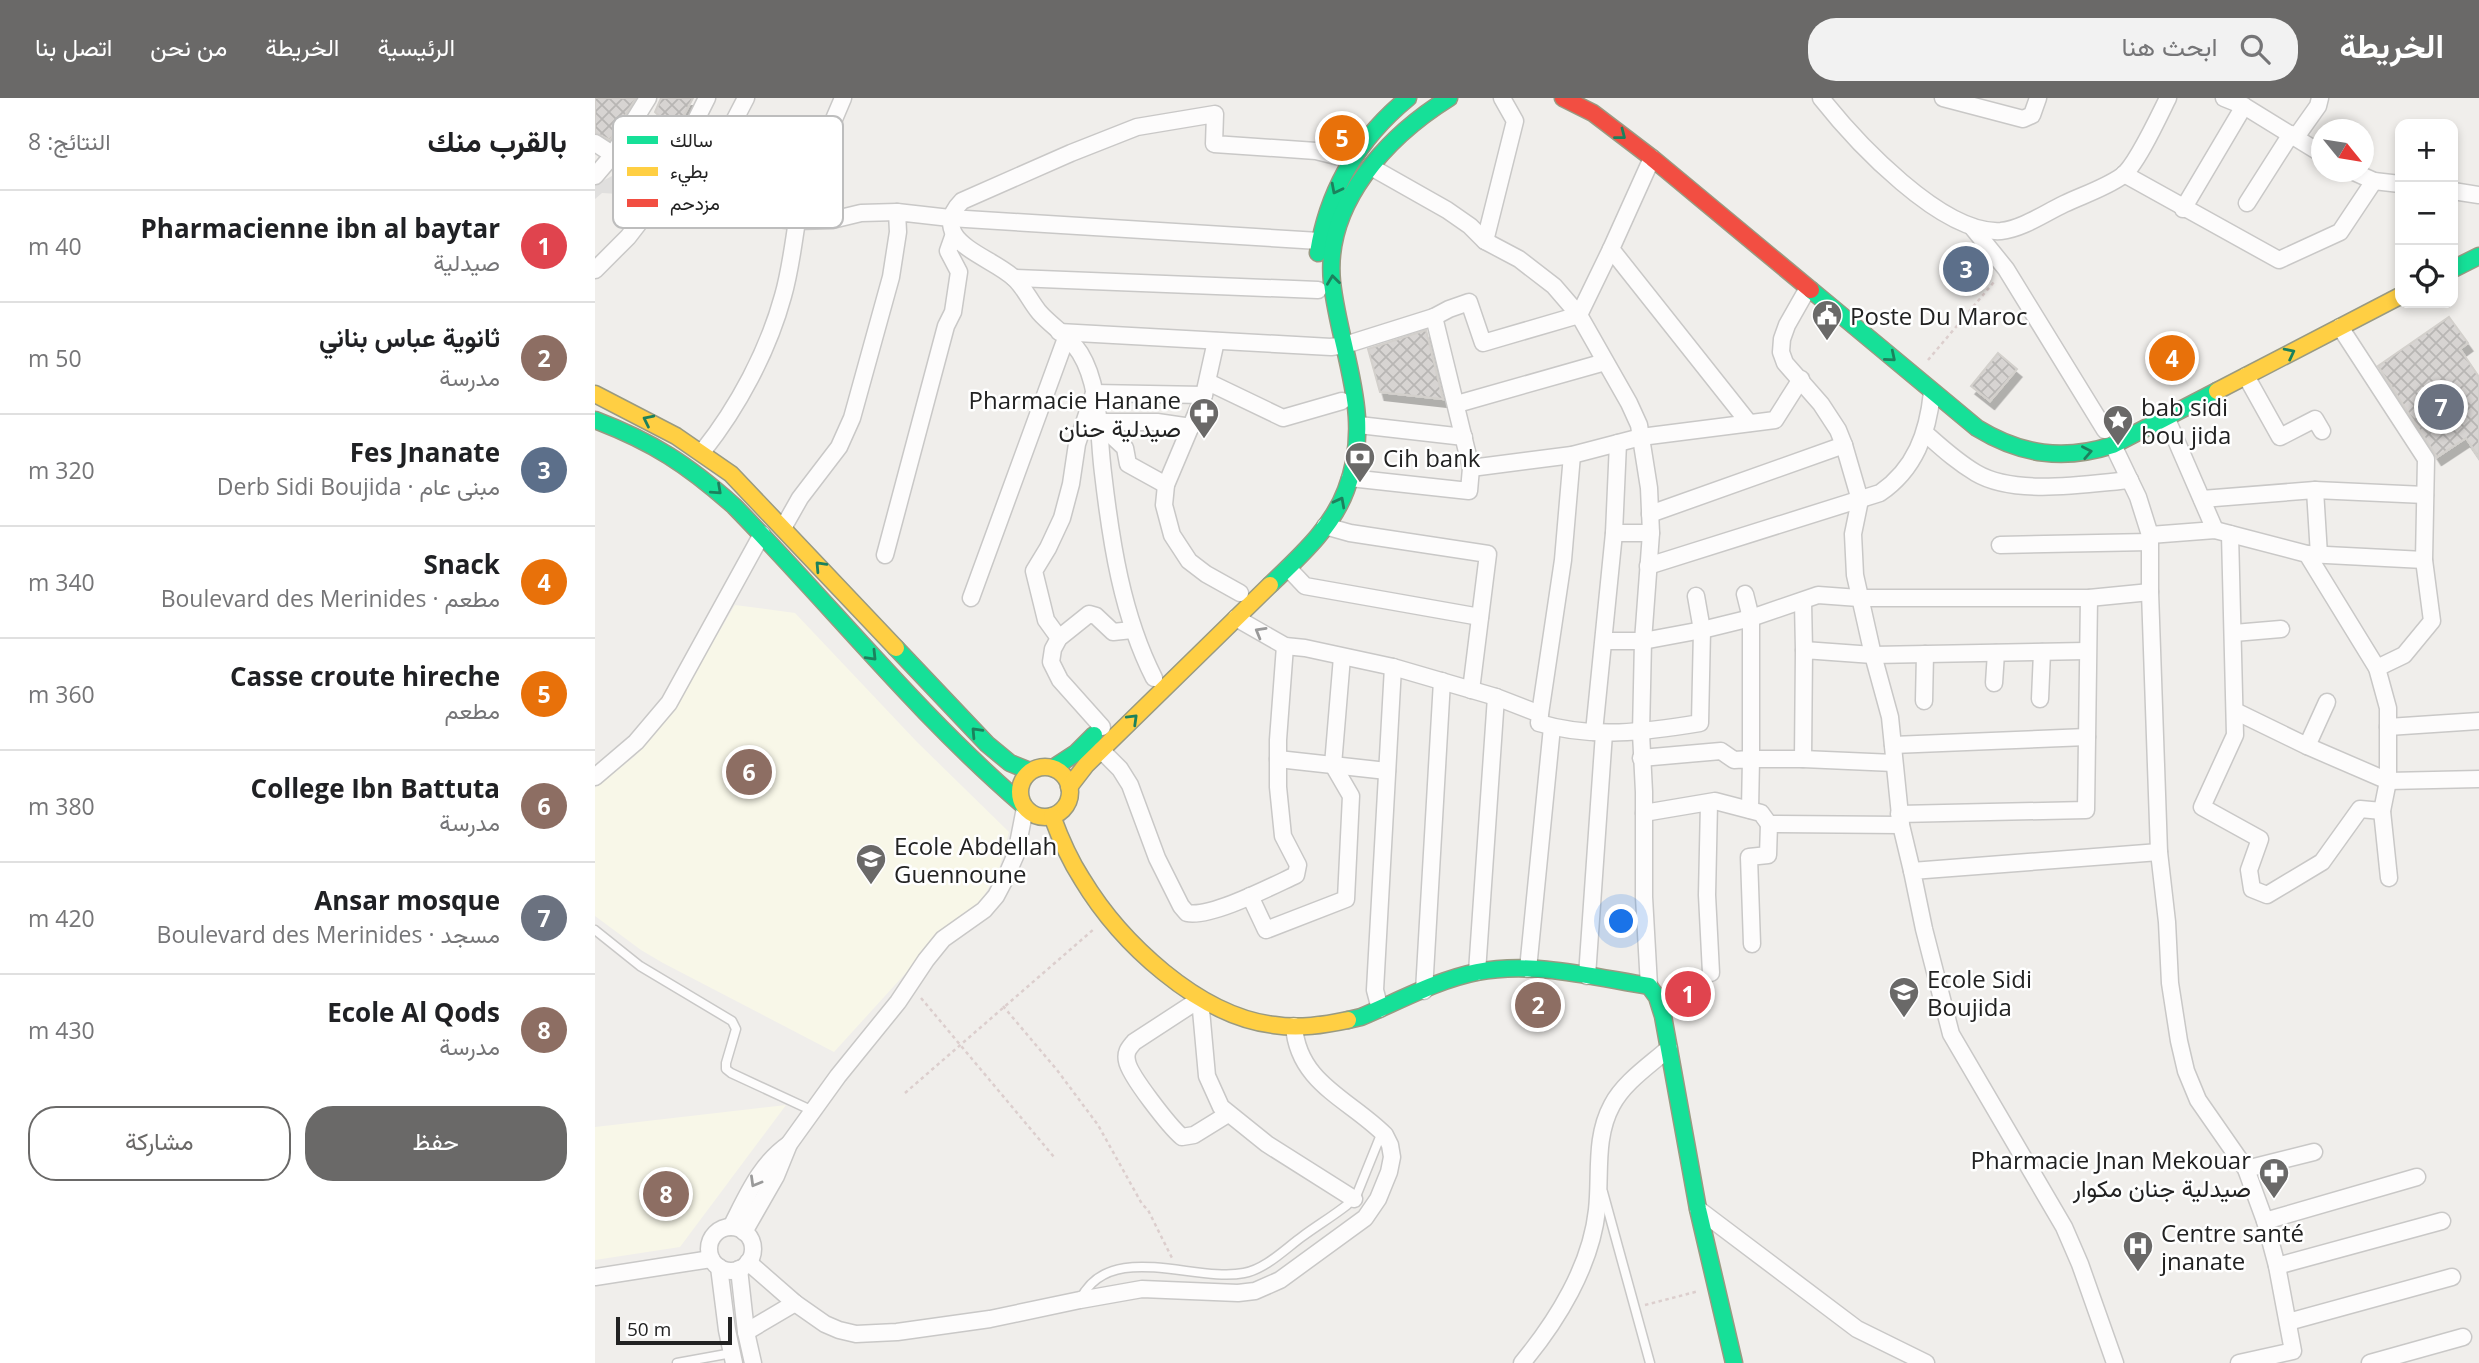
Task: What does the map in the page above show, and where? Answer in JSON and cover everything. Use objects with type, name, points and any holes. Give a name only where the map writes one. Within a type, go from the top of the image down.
[{"type":"main road","points":[[1069,787],[1101,750],[1288,568],[1325,526],[1340,502],[1357,451],[1359,425],[1356,395],[1318,290],[1319,241],[1327,207],[1352,160],[1381,122],[1408,98]]},
{"type":"main road","points":[[1053,768],[1076,753],[1299,535],[1324,498],[1336,473],[1342,450],[1344,425],[1332,280],[1334,244],[1345,212],[1371,167],[1403,129],[1449,98]]},
{"type":"main road","points":[[1563,98],[1593,113],[1652,158],[1932,392],[1987,435],[2015,449],[2069,455],[2113,445],[2167,417],[2243,368],[2395,282]]},
{"type":"main road","points":[[1598,98],[1987,416],[2012,431],[2034,438],[2068,439],[2093,435],[2111,427]]},
{"type":"main road","points":[[2458,249],[2479,238]]},
{"type":"main road","points":[[2458,266],[2479,256]]},
{"type":"main road","points":[[2243,368],[2340,327],[2395,299]]},
{"type":"main road","points":[[595,394],[655,423],[703,451],[738,480],[987,744],[1010,763],[1030,771]]},
{"type":"main road","points":[[595,420],[642,440],[680,461],[715,488],[762,534],[846,629],[966,755],[1024,807],[1040,817],[1052,816],[1067,805],[1069,787],[1065,776],[1053,768],[1041,767],[1030,771],[1022,780],[1019,789],[1024,807]]},
{"type":"main road","points":[[1052,816],[1067,857],[1081,880],[1152,962],[1173,981],[1200,999],[1260,1023],[1294,1027],[1348,1020],[1477,972],[1528,969],[1649,986],[1657,997],[1669,1048],[1698,1209],[1734,1363]]},
{"type":"street","points":[[637,116],[648,98]]},
{"type":"street","points":[[698,116],[707,98]]},
{"type":"street","points":[[737,116],[746,98]]},
{"type":"street","points":[[835,116],[843,98]]},
{"type":"street","points":[[1486,241],[1515,121],[1501,98]]},
{"type":"street","points":[[1821,98],[1845,127],[1927,203],[1946,216],[1972,227],[2000,231],[2020,225],[2124,174],[2168,98]]},
{"type":"street","points":[[1943,98],[2023,119],[2032,115],[2038,98]]},
{"type":"street","points":[[2224,98],[2244,106],[2311,147]]},
{"type":"street","points":[[2247,203],[2293,136],[2318,106],[2320,98]]},
{"type":"street","points":[[2183,209],[2244,106]]},
{"type":"street","points":[[885,555],[946,326],[953,312],[959,272],[948,251],[953,210],[962,201],[1137,127],[1215,114],[1214,145],[1316,151],[1352,160]]},
{"type":"street","points":[[595,143],[612,156],[595,178]]},
{"type":"street","points":[[1062,335],[1338,346],[1434,317],[1469,302],[1483,343],[1579,315],[1652,158]]},
{"type":"street","points":[[1371,167],[1447,210],[1486,241],[1541,274],[1579,315],[1639,425],[1649,488],[1651,533],[1643,641],[1641,733],[1644,897],[1649,986]]},
{"type":"street","points":[[595,178],[613,170]]},
{"type":"street","points":[[2124,174],[2279,260],[2340,232],[2373,182]]},
{"type":"street","points":[[2374,181],[2395,183]]},
{"type":"street","points":[[2458,192],[2479,195]]},
{"type":"street","points":[[783,528],[806,490],[839,447],[852,418],[891,277],[898,232],[897,212]]},
{"type":"street","points":[[843,217],[862,213],[897,212],[952,226],[1319,241]]},
{"type":"street","points":[[952,226],[966,246],[1014,278],[1039,312],[1081,354],[1094,393],[1111,527],[1132,630],[1154,678]]},
{"type":"street","points":[[1972,227],[2005,269],[2111,427]]},
{"type":"street","points":[[595,270],[635,228]]},
{"type":"street","points":[[703,451],[739,397],[772,328],[790,267],[796,228]]},
{"type":"street","points":[[1611,249],[1749,423]]},
{"type":"street","points":[[1014,278],[1318,290]]},
{"type":"street","points":[[1808,288],[1787,325],[1781,352],[1785,363],[1829,416],[1844,445],[1860,500],[1852,551],[1859,598],[1890,717],[1900,819],[1951,1034],[2064,1227],[2115,1363]]},
{"type":"street","points":[[1350,478],[1469,491],[1471,468],[1434,317]]},
{"type":"street","points":[[2340,327],[2426,459],[2424,560],[2432,621],[2404,655],[2377,668]]},
{"type":"street","points":[[971,598],[1062,335]]},
{"type":"street","points":[[1216,341],[1206,388],[1166,485],[1165,516],[1172,535],[1197,568],[1240,593]]},
{"type":"street","points":[[1457,404],[1605,362]]},
{"type":"street","points":[[2243,368],[2280,437],[2315,419],[2322,431]]},
{"type":"street","points":[[1471,468],[1572,455],[1641,437],[1775,420],[1801,379]]},
{"type":"street","points":[[1094,393],[1206,388],[1283,418],[1342,401]]},
{"type":"street","points":[[1649,565],[1880,493],[1900,477],[1912,460],[1925,433],[1932,392]]},
{"type":"street","points":[[1059,638],[1045,620],[1034,571],[1062,518],[1077,444],[1094,393]]},
{"type":"street","points":[[2167,417],[2202,499],[2223,532],[2234,632],[2235,735],[2202,807],[2260,839],[2249,870],[2252,889],[2267,895],[2322,862],[2360,810],[2382,811]]},
{"type":"street","points":[[1097,422],[1157,422],[1191,427]]},
{"type":"street","points":[[1097,422],[1125,448],[1128,464],[1166,485]]},
{"type":"street","points":[[1359,425],[1464,437]]},
{"type":"street","points":[[1925,433],[1956,461],[1978,474],[2013,486],[2130,480]]},
{"type":"street","points":[[1587,976],[1604,641],[1614,533],[1618,443]]},
{"type":"street","points":[[1650,514],[1844,445]]},
{"type":"street","points":[[2113,445],[2130,480],[2150,538],[2159,852],[2167,922],[2170,983],[2179,1041],[2186,1071],[2198,1100],[2246,1169],[2277,1266],[2295,1357],[2239,1363]]},
{"type":"street","points":[[1572,455],[1563,560],[1539,723],[1599,732],[1641,733],[1700,723],[1702,630],[1696,596]]},
{"type":"street","points":[[2202,499],[2315,490],[2425,495]]},
{"type":"street","points":[[2315,490],[2313,554],[2377,668],[2388,708],[2388,781],[2382,811],[2389,878]]},
{"type":"street","points":[[1325,526],[1350,533],[1488,554],[1471,690]]},
{"type":"street","points":[[2000,545],[2223,532],[2313,554],[2424,560]]},
{"type":"street","points":[[1614,533],[1651,533]]},
{"type":"street","points":[[595,777],[636,742],[669,703],[762,534]]},
{"type":"street","points":[[1288,568],[1305,586],[1480,617]]},
{"type":"street","points":[[1604,641],[1643,641],[1702,630],[1751,618],[1818,595],[1859,598],[2089,598],[2150,592]]},
{"type":"street","points":[[1745,594],[1751,618],[1750,810]]},
{"type":"street","points":[[1769,824],[2086,810],[2086,651],[2089,598]]},
{"type":"street","points":[[1803,602],[1803,759]]},
{"type":"street","points":[[1102,727],[1060,680],[1053,668],[1051,655],[1059,638],[1089,614],[1096,616],[1113,632],[1132,630]]},
{"type":"street","points":[[1236,618],[1285,646],[1393,667],[1496,697],[1540,714]]},
{"type":"street","points":[[2234,632],[2281,629]]},
{"type":"street","points":[[1101,750],[1120,769],[1130,785],[1157,858],[1187,913],[1200,914],[1250,897],[1296,876],[1298,865],[1283,836],[1278,759],[1285,646]]},
{"type":"street","points":[[1804,650],[1873,655],[2086,651]]},
{"type":"street","points":[[2040,699],[2042,652]]},
{"type":"street","points":[[1994,683],[1996,653]]},
{"type":"street","points":[[1924,654],[1924,701]]},
{"type":"street","points":[[1250,897],[1266,930],[1346,899],[1351,796],[1333,765],[1342,657]]},
{"type":"street","points":[[1380,1009],[1375,990],[1393,667]]},
{"type":"street","points":[[1424,991],[1442,681]]},
{"type":"street","points":[[1477,972],[1496,697]]},
{"type":"street","points":[[2307,746],[2327,702]]},
{"type":"street","points":[[2235,711],[2388,781],[2479,779]]},
{"type":"street","points":[[2388,727],[2479,721]]},
{"type":"street","points":[[1528,969],[1552,727]]},
{"type":"street","points":[[1893,744],[2087,737]]},
{"type":"street","points":[[1641,758],[1721,751],[1734,760],[1803,759],[1895,763]]},
{"type":"street","points":[[1278,759],[1387,771]]},
{"type":"street","points":[[1644,813],[1715,801],[1761,813],[1769,824],[1768,855],[1749,857],[1752,944]]},
{"type":"street","points":[[1709,803],[1707,895],[1711,973]]},
{"type":"street","points":[[733,1358],[715,1263],[709,1250],[715,1234],[738,1229],[776,1176],[789,1144],[926,960],[943,939],[984,910],[996,896],[1016,854],[1024,807]]},
{"type":"street","points":[[1912,871],[2159,852]]},
{"type":"street","points":[[1228,1114],[1194,1135],[1182,1137],[1128,1067],[1126,1053],[1135,1042],[1200,999],[1207,1076],[1212,1091],[1228,1114],[1267,1144],[1353,1199]]},
{"type":"street","points":[[743,1266],[825,1324],[839,1330],[867,1334],[978,1321],[1142,1289],[1238,1293],[1269,1287],[1352,1229],[1371,1212],[1386,1181],[1392,1157],[1391,1145],[1382,1132],[1313,1076],[1295,1043],[1294,1027]]},
{"type":"street","points":[[1522,1363],[1562,1306],[1583,1265],[1595,1224],[1600,1179],[1599,1138],[1613,1103],[1625,1088],[1669,1048]]},
{"type":"street","points":[[2246,1169],[2315,1152]]},
{"type":"street","points":[[2265,1222],[2417,1177]]},
{"type":"street","points":[[1698,1209],[1857,1329],[1926,1363]]},
{"type":"street","points":[[2277,1266],[2442,1221]]},
{"type":"street","points":[[595,1277],[715,1263],[728,1271],[743,1266],[751,1256],[752,1243],[738,1229]]},
{"type":"street","points":[[743,1266],[746,1332],[753,1363]]},
{"type":"street","points":[[2288,1322],[2452,1277]]},
{"type":"street","points":[[746,1332],[795,1303]]},
{"type":"street","points":[[2370,1363],[2463,1337]]},
{"type":"lane","points":[[595,930],[640,966],[732,1021],[736,1030],[726,1069],[813,1111]]},
{"type":"lane","points":[[1080,1300],[1086,1288],[1097,1279],[1118,1269],[1142,1267],[1228,1275],[1254,1270],[1333,1217],[1353,1199],[1382,1132]]},
{"type":"lane","points":[[1600,1179],[1650,1363]]},
{"type":"lane","points":[[677,1363],[733,1358]]},
{"type":"path","points":[[1924,364],[2005,269]]},
{"type":"path","points":[[905,1093],[1110,916]]},
{"type":"path","points":[[910,984],[1054,1157]]},
{"type":"path","points":[[1003,1006],[1057,1070],[1098,1125],[1167,1244],[1177,1269]]},
{"type":"path","points":[[1635,1308],[1716,1287]]},
{"type":"shaded area","points":[[612,176],[613,194],[602,193],[595,199],[595,185]]},
{"type":"shaded area","points":[[735,605],[795,613],[917,742],[1009,832],[999,869],[980,903],[955,919],[834,1052],[663,963],[595,916],[595,788],[635,756],[669,716]]},
{"type":"shaded area","points":[[786,1105],[680,1247],[595,1260],[595,1127]]},
{"type":"building","points":[[595,98],[636,98],[625,116],[613,116],[613,135],[610,140],[595,133]]},
{"type":"building","points":[[661,98],[693,98],[683,116],[659,116],[655,112]]},
{"type":"building","points":[[2449,317],[2468,343],[2460,349],[2479,377],[2479,457],[2466,438],[2437,457],[2378,366]]},
{"type":"building","points":[[1426,330],[1443,399],[1380,392],[1368,349]]},
{"type":"building","points":[[1998,353],[2017,369],[1990,401],[1971,386]]},
{"type":"traffic: fast","points":[[1318,253],[1329,208],[1348,167],[1374,131],[1408,98]]},
{"type":"traffic: fast","points":[[1270,585],[1314,541],[1332,517],[1346,490],[1354,463],[1357,436],[1353,385],[1332,282],[1332,253],[1338,225],[1349,199],[1383,152],[1404,132],[1449,98]]},
{"type":"traffic: fast","points":[[2458,266],[2479,256]]},
{"type":"traffic: fast","points":[[1811,290],[1977,428],[2026,449],[2060,454],[2113,445],[2217,391]]},
{"type":"traffic: fast","points":[[595,420],[635,437],[669,456],[734,506],[911,697],[1023,805]]},
{"type":"traffic: fast","points":[[896,648],[987,744],[1010,763],[1030,771]]},
{"type":"traffic: fast","points":[[1053,768],[1076,753],[1094,735]]},
{"type":"traffic: fast","points":[[1348,1020],[1447,980],[1498,969],[1542,969],[1649,986],[1657,997],[1663,1016],[1698,1209],[1734,1363]]},
{"type":"traffic: slow","points":[[2217,391],[2395,299]]},
{"type":"traffic: slow","points":[[595,394],[676,436],[731,474],[896,648]]},
{"type":"traffic: slow","points":[[1069,787],[1086,765],[1270,585]]},
{"type":"traffic: slow","points":[[1035,768],[1055,768],[1069,782],[1070,792],[1069,802],[1055,816],[1035,816],[1021,802],[1021,782],[1035,768]]},
{"type":"traffic: slow","points":[[1052,816],[1073,864],[1098,903],[1139,951],[1190,991],[1245,1019],[1274,1025],[1311,1026],[1348,1020]]},
{"type":"traffic: jam","points":[[1563,98],[1593,113],[1652,158],[1811,290]]},
{"type":"place","name":"Casse croute hireche","points":[[1342,138]]},
{"type":"place","name":"Fes Jnanate","points":[[1966,269]]},
{"type":"place","name":"Poste Du Maroc","points":[[1827,342]]},
{"type":"place","name":"Snack","points":[[2172,358]]},
{"type":"place","name":"Ansar mosque","points":[[2441,407]]},
{"type":"place","name":"Pharmacie Hanane صيدلية حنان","points":[[1204,440]]},
{"type":"place","name":"bab sidi bou jida","points":[[2118,447]]},
{"type":"place","name":"Cih bank","points":[[1360,484]]},
{"type":"place","name":"College Ibn Battuta","points":[[749,772]]},
{"type":"place","name":"Ecole Abdellah Guennoune","points":[[871,886]]},
{"type":"place","name":"Pharmacienne ibn al baytar","points":[[1688,994]]},
{"type":"place","name":"ثانوية عباس بناني","points":[[1538,1005]]},
{"type":"place","name":"Ecole Sidi Boujida","points":[[1904,1019]]},
{"type":"place","name":"Ecole Al Qods","points":[[666,1194]]},
{"type":"place","name":"Pharmacie Jnan Mekouar صيدلية جنان مكوار","points":[[2274,1200]]},
{"type":"place","name":"Centre santé jnanate","points":[[2138,1273]]}]
